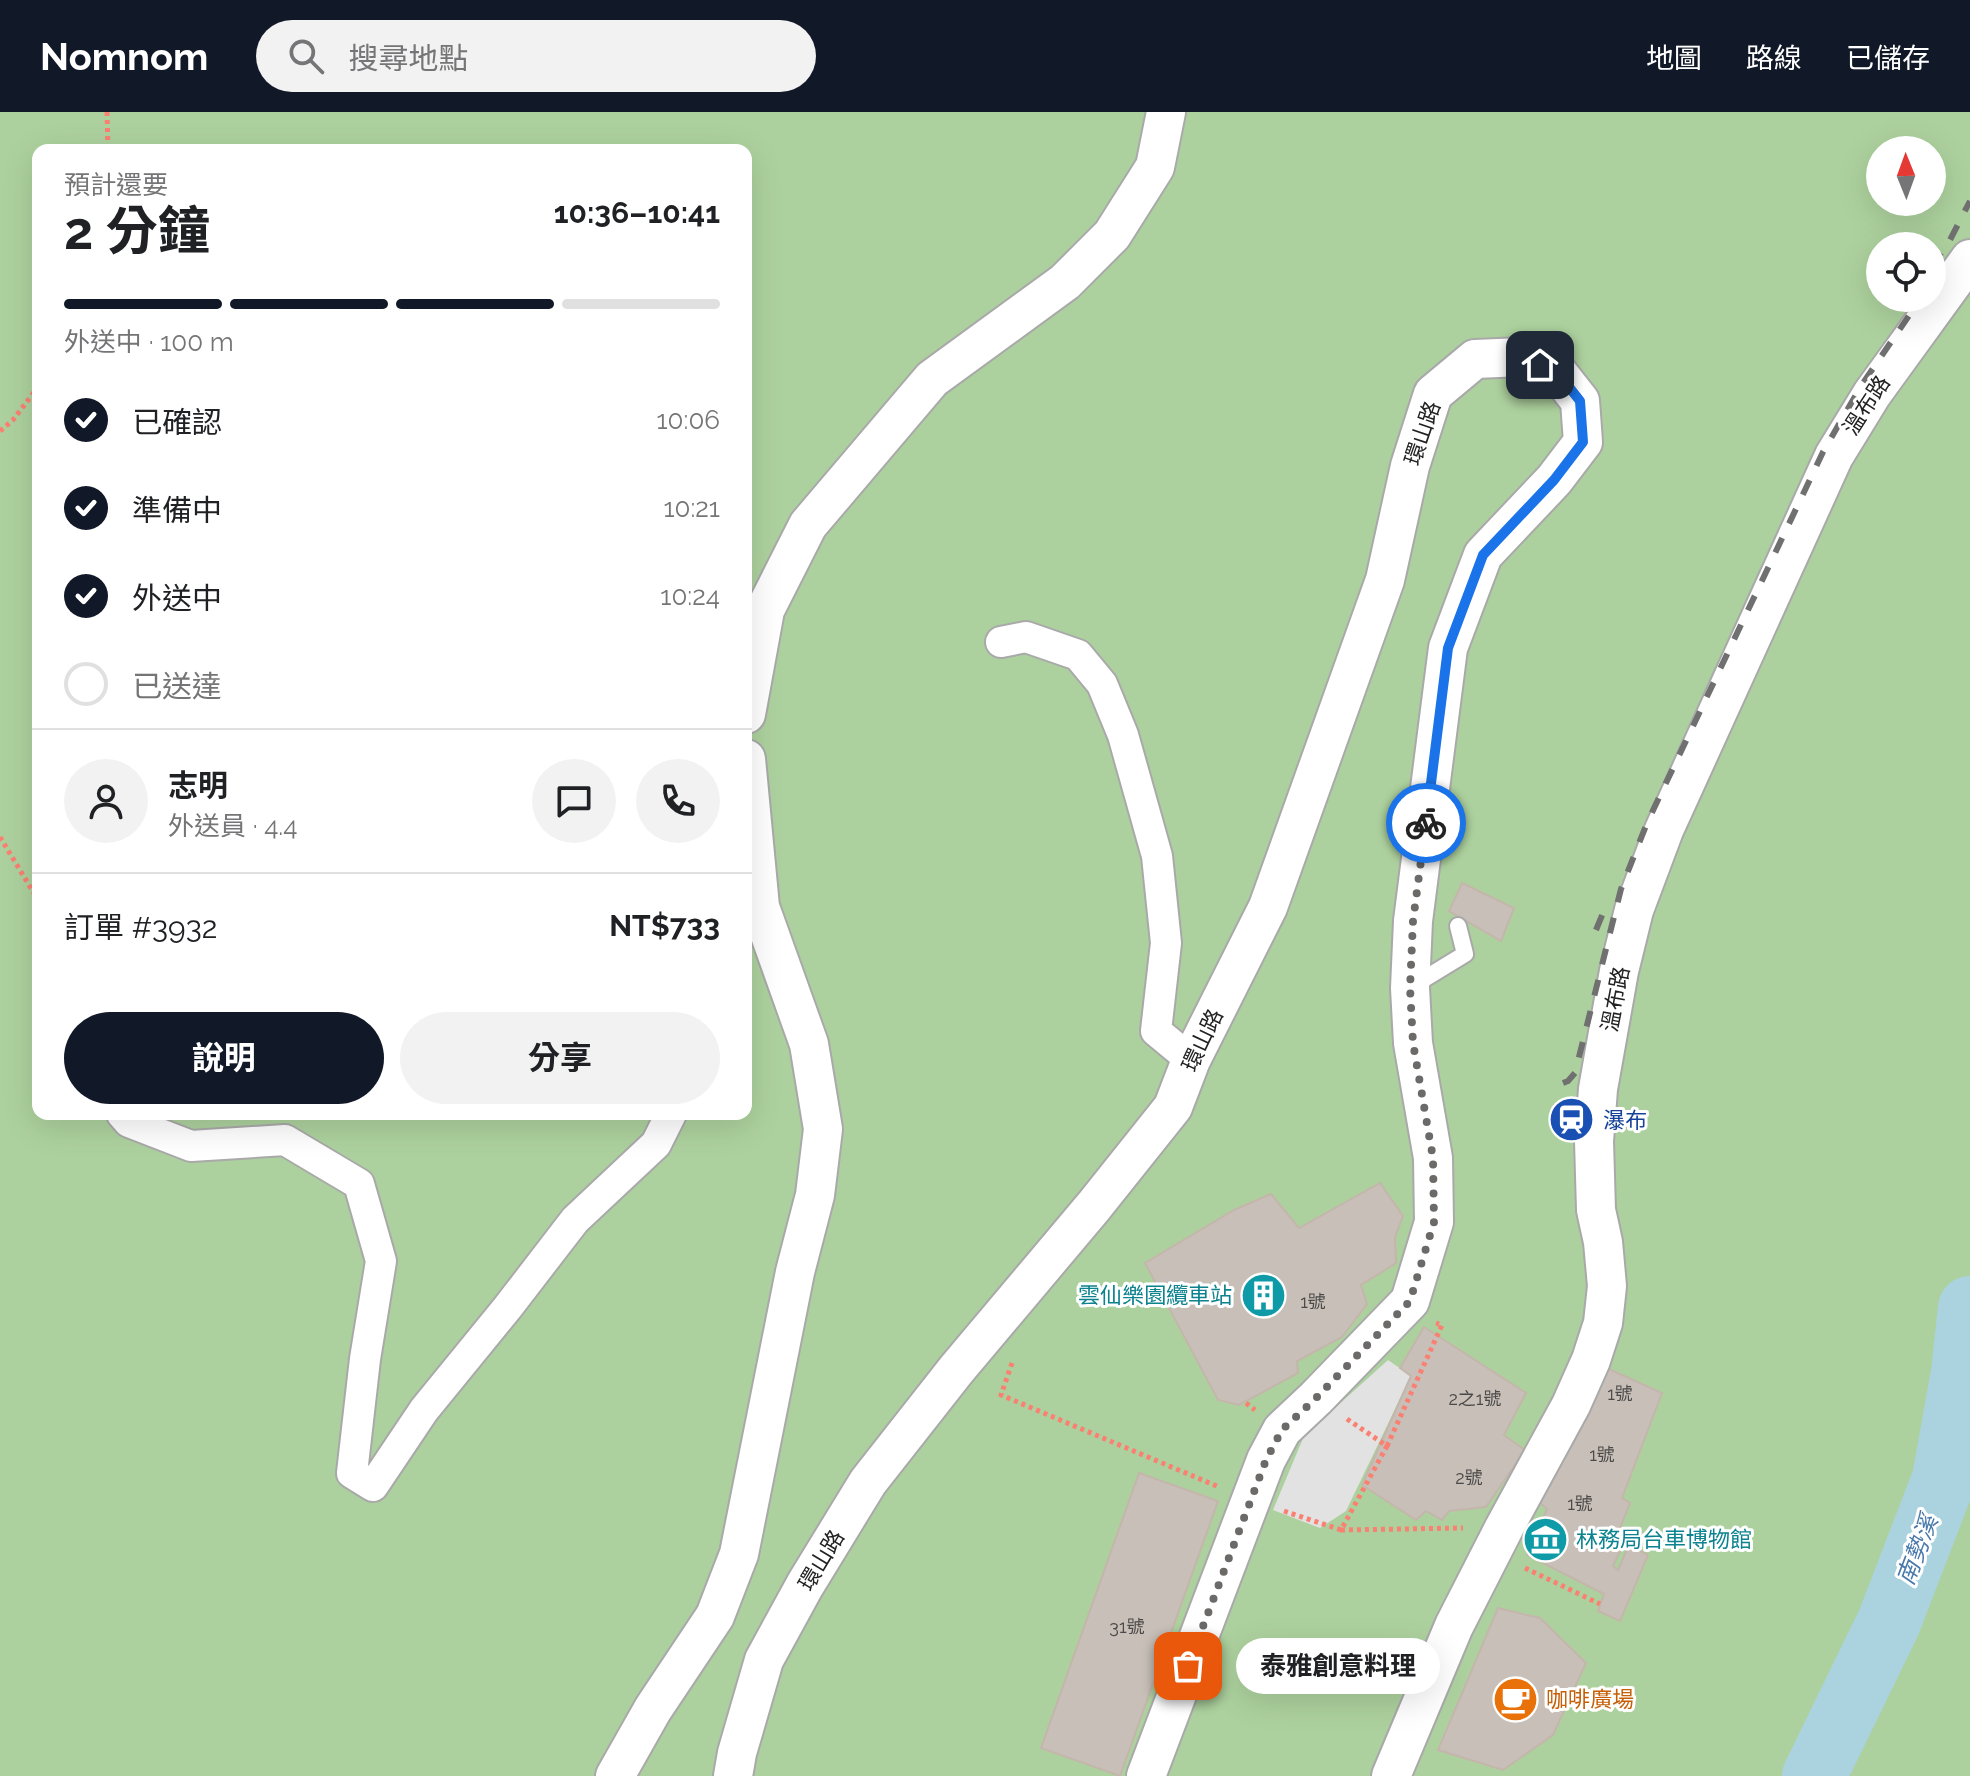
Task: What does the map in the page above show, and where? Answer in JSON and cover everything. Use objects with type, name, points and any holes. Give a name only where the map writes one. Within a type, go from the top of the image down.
[{"type":"street","points":[[752,681],[765,610],[808,525],[932,379],[1065,282],[1112,235],[1155,167],[1166,112]]},
{"type":"street","name":"溫布路","points":[[1391,1776],[1454,1626],[1571,1405],[1603,1323],[1607,1286],[1596,1210],[1594,1141],[1598,1089],[1619,971],[1634,910],[1664,830],[1834,456],[1872,394],[1970,259]]},
{"type":"street","name":"環山路","points":[[733,1776],[764,1660],[805,1585],[868,1482],[1173,1107],[1191,1060],[1268,907],[1385,580],[1410,466],[1433,394],[1475,359],[1523,357],[1558,373],[1580,401],[1583,442],[1554,480],[1483,555],[1448,648],[1413,921],[1410,988],[1413,1043],[1433,1158],[1434,1222],[1410,1301],[1282,1430],[1266,1460],[1146,1776]]},
{"type":"street","points":[[1001,642],[1026,637],[1078,655],[1102,684],[1123,735],[1157,856],[1166,943],[1156,1031],[1191,1060]]},
{"type":"street","points":[[615,1776],[653,1709],[715,1616],[739,1554],[795,1272],[815,1195],[823,1129],[809,1044],[760,907],[752,855]]},
{"type":"street","points":[[127,1120],[191,1146],[285,1140],[359,1184],[381,1261],[365,1359],[352,1473],[373,1486],[424,1410],[575,1220],[656,1144],[668,1120]]},
{"type":"lane","points":[[1410,988],[1465,954],[1458,926]]},
{"type":"path","points":[[107,112],[108,144]]},
{"type":"path","points":[[0,431],[13,420],[32,395]]},
{"type":"path","points":[[0,837],[32,890]]},
{"type":"path","points":[[1010,1306],[1025,1322],[1001,1395],[1250,1500],[1341,1530],[1498,1540],[1600,1604]]},
{"type":"path","points":[[1341,1530],[1387,1446],[1442,1325],[1402,1309]]},
{"type":"path","points":[[1316,1398],[1387,1446]]},
{"type":"green space","points":[[0,112],[1970,112],[1970,1776],[0,1776]]},
{"type":"shaded area","points":[[1388,1360],[1411,1376],[1346,1511],[1320,1528],[1273,1510],[1304,1436]]},
{"type":"building","points":[[1462,883],[1514,908],[1501,941],[1449,911]]},
{"type":"building","name":"雲仙樂園纜車站","points":[[1380,1183],[1403,1216],[1395,1237],[1396,1263],[1361,1285],[1367,1304],[1342,1337],[1297,1361],[1298,1373],[1239,1405],[1218,1400],[1145,1263],[1234,1210],[1271,1194],[1299,1228]]},
{"type":"building","points":[[1424,1327],[1526,1393],[1504,1435],[1525,1450],[1486,1507],[1449,1511],[1442,1520],[1426,1511],[1416,1520],[1362,1485],[1411,1376],[1400,1368]]},
{"type":"building","points":[[1600,1365],[1662,1393],[1622,1498],[1630,1503],[1618,1533],[1625,1540],[1613,1566],[1618,1570],[1629,1545],[1648,1555],[1620,1621],[1598,1611],[1604,1594],[1527,1555],[1547,1509],[1540,1503]]},
{"type":"building","points":[[1139,1473],[1218,1501],[1120,1776],[1041,1748]]},
{"type":"building","name":"咖啡廣場","points":[[1498,1608],[1540,1618],[1586,1663],[1553,1735],[1503,1770],[1438,1750]]},
{"type":"waterway","name":"南勢溪","points":[[1814,1776],[1889,1622],[1944,1479],[1963,1372],[1970,1308]]},
{"type":"railway","points":[[1946,246],[1970,201]]},
{"type":"railway","points":[[1563,1083],[1575,1073],[1621,889],[1647,823],[1823,452],[1861,386],[1911,312]]},
{"type":"railway","points":[[1596,930],[1608,901]]},
{"type":"way so far","points":[[1188,1666],[1266,1460],[1282,1430],[1410,1301],[1434,1222],[1433,1158],[1413,1043],[1410,988],[1413,921],[1426,823]]},
{"type":"place","name":"瀑布","points":[[1572,1120]]},
{"type":"place","name":"雲仙樂園纜車站","points":[[1263,1295]]},
{"type":"place","name":"林務局台車博物館","points":[[1545,1539]]},
{"type":"place","name":"泰雅創意料理","points":[[1188,1666]]},
{"type":"place","name":"咖啡廣場","points":[[1515,1699]]},
{"type":"route","points":[[1426,823],[1448,648],[1483,555],[1554,480],[1583,442],[1580,401],[1558,373],[1540,365]]}]
